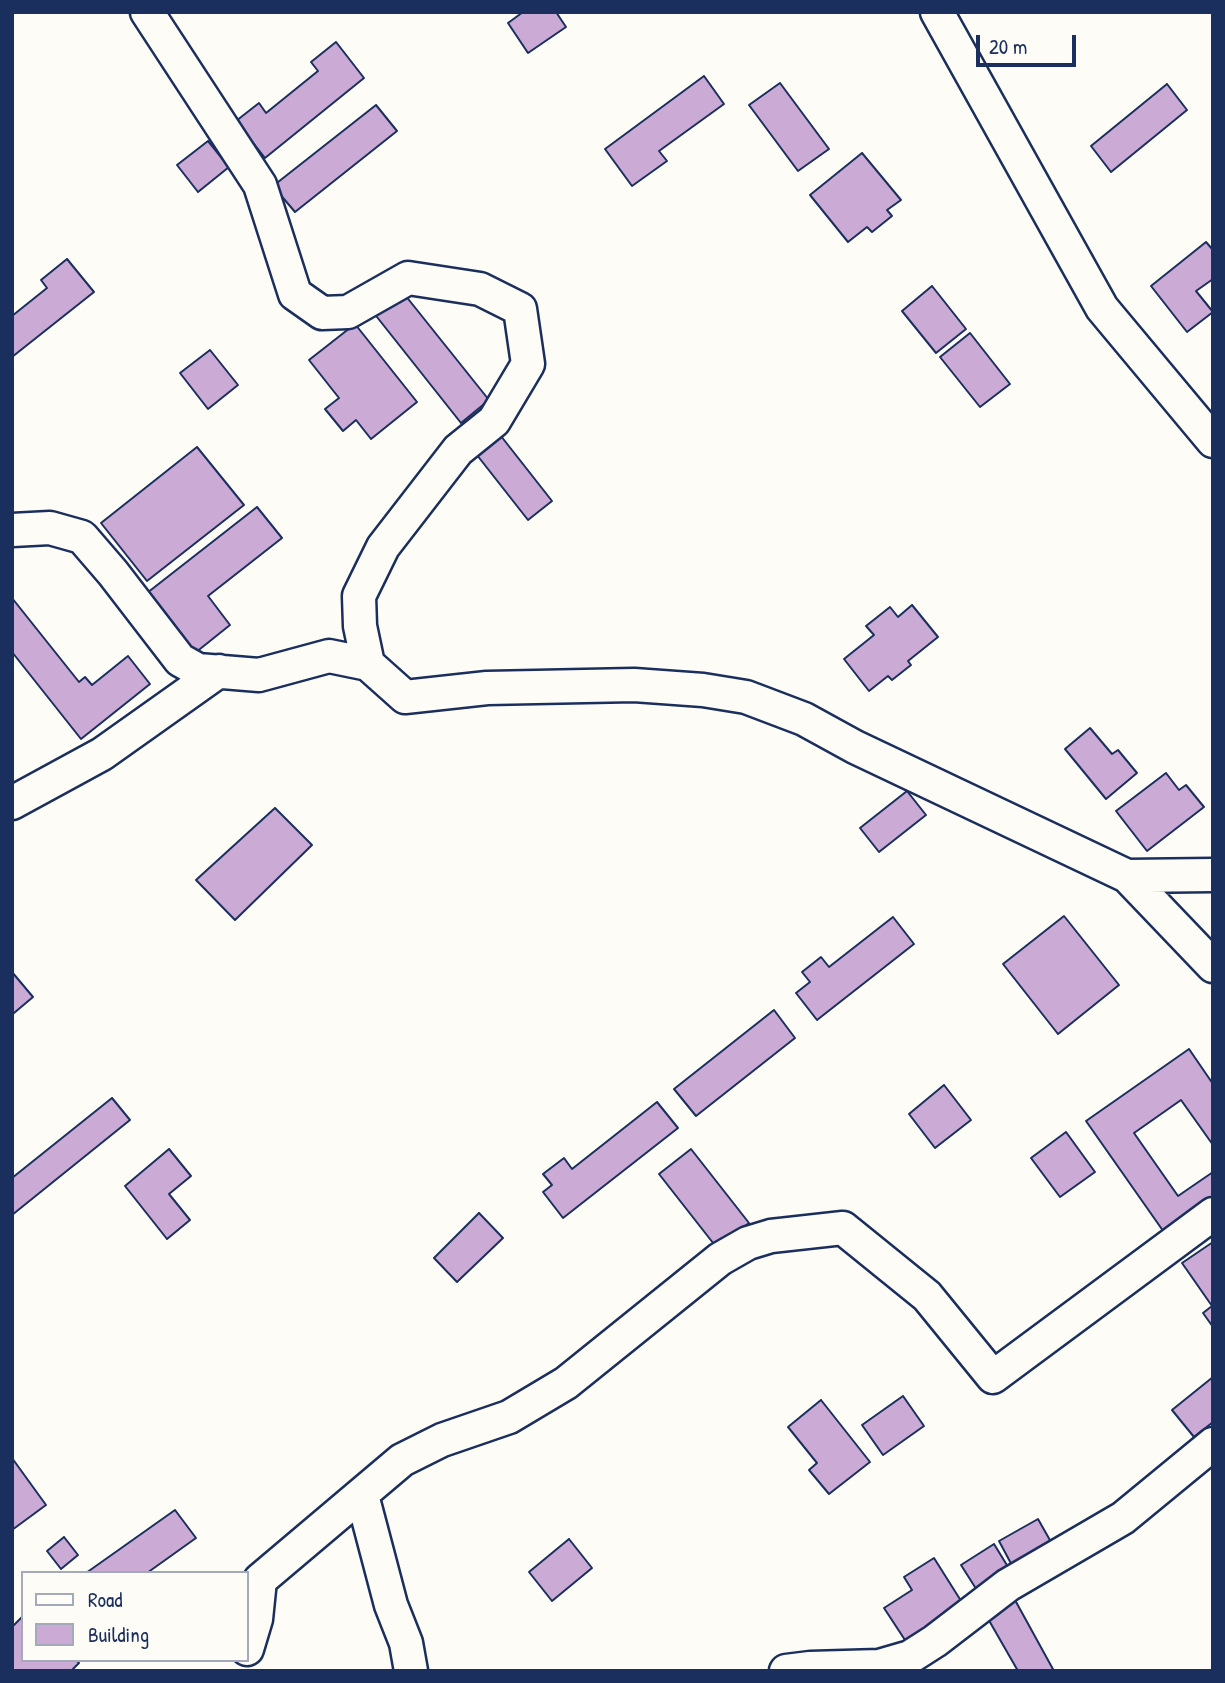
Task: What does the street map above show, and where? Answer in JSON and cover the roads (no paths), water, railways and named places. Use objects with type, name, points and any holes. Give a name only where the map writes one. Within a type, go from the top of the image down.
[{"type":"street","points":[[147,12],[260,185],[295,294],[322,313],[348,312],[408,278],[480,289],[520,309],[528,364],[494,421],[458,450],[383,547],[359,596],[360,626],[368,664]]},
{"type":"street","points":[[937,12],[1102,308],[1213,441]]},
{"type":"street","points":[[12,530],[50,528],[82,537],[180,660],[198,670],[259,675],[329,656],[368,664],[405,697],[487,688],[634,685],[702,690],[746,698],[804,719],[855,747],[1127,876],[1213,966]]},
{"type":"street","points":[[12,803],[102,754],[219,671]]},
{"type":"street","points":[[1127,876],[1213,875]]},
{"type":"street","points":[[248,1646],[256,1619],[260,1580],[402,1460],[442,1440],[509,1417],[566,1383],[720,1259],[748,1243],[771,1236],[842,1228],[927,1296],[993,1377],[1213,1214]]},
{"type":"street","points":[[786,1671],[879,1666],[910,1657],[1008,1585],[1123,1518],[1213,1444]]},
{"type":"street","points":[[362,1495],[391,1605],[406,1643],[411,1671]]}]
